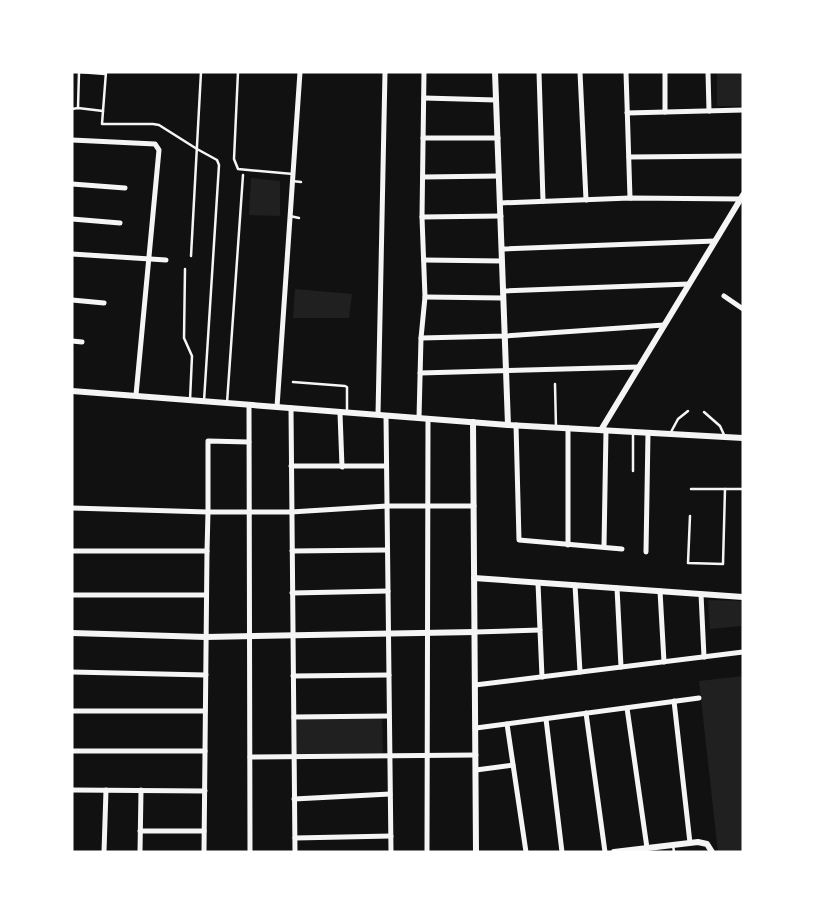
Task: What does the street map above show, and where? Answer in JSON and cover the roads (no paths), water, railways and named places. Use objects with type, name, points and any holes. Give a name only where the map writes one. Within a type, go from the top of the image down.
[{"type":"street","points":[[277,407],[300,72]]},
{"type":"street","points":[[385,72],[382,416],[387,506],[391,852]]},
{"type":"street","points":[[419,418],[425,297],[422,217],[424,72]]},
{"type":"street","points":[[495,72],[508,425]]},
{"type":"street","points":[[539,72],[543,201]]},
{"type":"street","points":[[580,72],[586,200]]},
{"type":"street","points":[[626,72],[630,198]]},
{"type":"street","points":[[664,72],[665,112]]},
{"type":"street","points":[[708,72],[709,111]]},
{"type":"street","points":[[424,98],[496,100]]},
{"type":"street","points":[[627,113],[743,110]]},
{"type":"street","points":[[423,138],[498,138]]},
{"type":"street","points":[[72,140],[155,144],[159,149],[136,396]]},
{"type":"street","points":[[629,157],[743,156]]},
{"type":"street","points":[[423,177],[499,176]]},
{"type":"street","points":[[72,184],[125,188]]},
{"type":"street","points":[[500,203],[742,197]]},
{"type":"street","points":[[604,547],[604,430],[742,197]]},
{"type":"street","points":[[422,217],[500,216]]},
{"type":"street","points":[[72,219],[120,223]]},
{"type":"street","points":[[502,249],[715,241]]},
{"type":"street","points":[[72,254],[166,260]]},
{"type":"street","points":[[424,260],[502,261]]},
{"type":"street","points":[[425,297],[689,284]]},
{"type":"street","points":[[724,296],[743,309]]},
{"type":"street","points":[[72,300],[104,303]]},
{"type":"street","points":[[421,338],[505,336],[664,326]]},
{"type":"street","points":[[72,341],[82,342]]},
{"type":"street","points":[[420,373],[639,367]]},
{"type":"street","points":[[72,391],[508,425],[743,438]]},
{"type":"street","points":[[249,405],[250,852]]},
{"type":"street","points":[[291,408],[295,852]]},
{"type":"street","points":[[342,467],[344,413]]},
{"type":"street","points":[[427,852],[428,419]]},
{"type":"street","points":[[473,422],[476,852]]},
{"type":"street","points":[[516,425],[519,540],[622,548]]},
{"type":"street","points":[[568,428],[568,545]]},
{"type":"street","points":[[646,552],[648,433]]},
{"type":"street","points":[[204,852],[208,441],[249,442]]},
{"type":"street","points":[[291,466],[386,466]]},
{"type":"street","points":[[72,508],[291,512],[387,506],[474,506]]},
{"type":"street","points":[[292,551],[387,550]]},
{"type":"street","points":[[72,551],[207,551]]},
{"type":"street","points":[[474,578],[743,597]]},
{"type":"street","points":[[538,583],[542,677]]},
{"type":"street","points":[[575,585],[580,672]]},
{"type":"street","points":[[617,588],[621,667]]},
{"type":"street","points":[[292,593],[388,591]]},
{"type":"street","points":[[660,591],[664,662]]},
{"type":"street","points":[[701,594],[704,657]]},
{"type":"street","points":[[72,596],[206,595]]},
{"type":"street","points":[[72,633],[206,637],[540,630]]},
{"type":"street","points":[[475,685],[743,652]]},
{"type":"street","points":[[72,672],[206,675]]},
{"type":"street","points":[[293,676],[389,675]]},
{"type":"street","points":[[476,729],[699,698]]},
{"type":"street","points":[[674,701],[690,843]]},
{"type":"street","points":[[628,708],[647,848]]},
{"type":"street","points":[[72,711],[205,711]]},
{"type":"street","points":[[586,713],[606,852]]},
{"type":"street","points":[[294,717],[389,716]]},
{"type":"street","points":[[546,719],[562,852]]},
{"type":"street","points":[[507,724],[526,852]]},
{"type":"street","points":[[72,751],[205,751]]},
{"type":"street","points":[[250,757],[476,755]]},
{"type":"street","points":[[476,770],[513,765]]},
{"type":"street","points":[[72,790],[205,791]]},
{"type":"street","points":[[104,852],[106,790]]},
{"type":"street","points":[[139,852],[141,790]]},
{"type":"street","points":[[295,799],[390,794]]},
{"type":"street","points":[[140,831],[205,831]]},
{"type":"street","points":[[295,838],[391,836]]},
{"type":"street","points":[[614,852],[647,848],[673,849],[703,842],[712,852]]},
{"type":"lane","points":[[78,108],[79,72],[106,73],[102,124],[159,125],[217,160],[219,165],[204,401]]},
{"type":"lane","points":[[191,256],[201,72]]},
{"type":"lane","points":[[237,72],[234,159],[238,169],[293,174]]},
{"type":"lane","points":[[72,109],[103,111]]},
{"type":"lane","points":[[227,403],[243,176]]},
{"type":"lane","points":[[292,181],[301,182]]},
{"type":"lane","points":[[290,216],[299,218]]},
{"type":"lane","points":[[185,269],[184,338],[192,356],[190,400]]},
{"type":"lane","points":[[293,382],[347,387],[344,413]]},
{"type":"lane","points":[[555,384],[556,428]]},
{"type":"lane","points":[[670,434],[678,419],[688,411]]},
{"type":"lane","points":[[704,412],[720,426],[725,437]]},
{"type":"lane","points":[[633,432],[633,471]]},
{"type":"lane","points":[[691,489],[743,489]]},
{"type":"lane","points":[[690,516],[688,563],[723,564],[725,489]]}]
